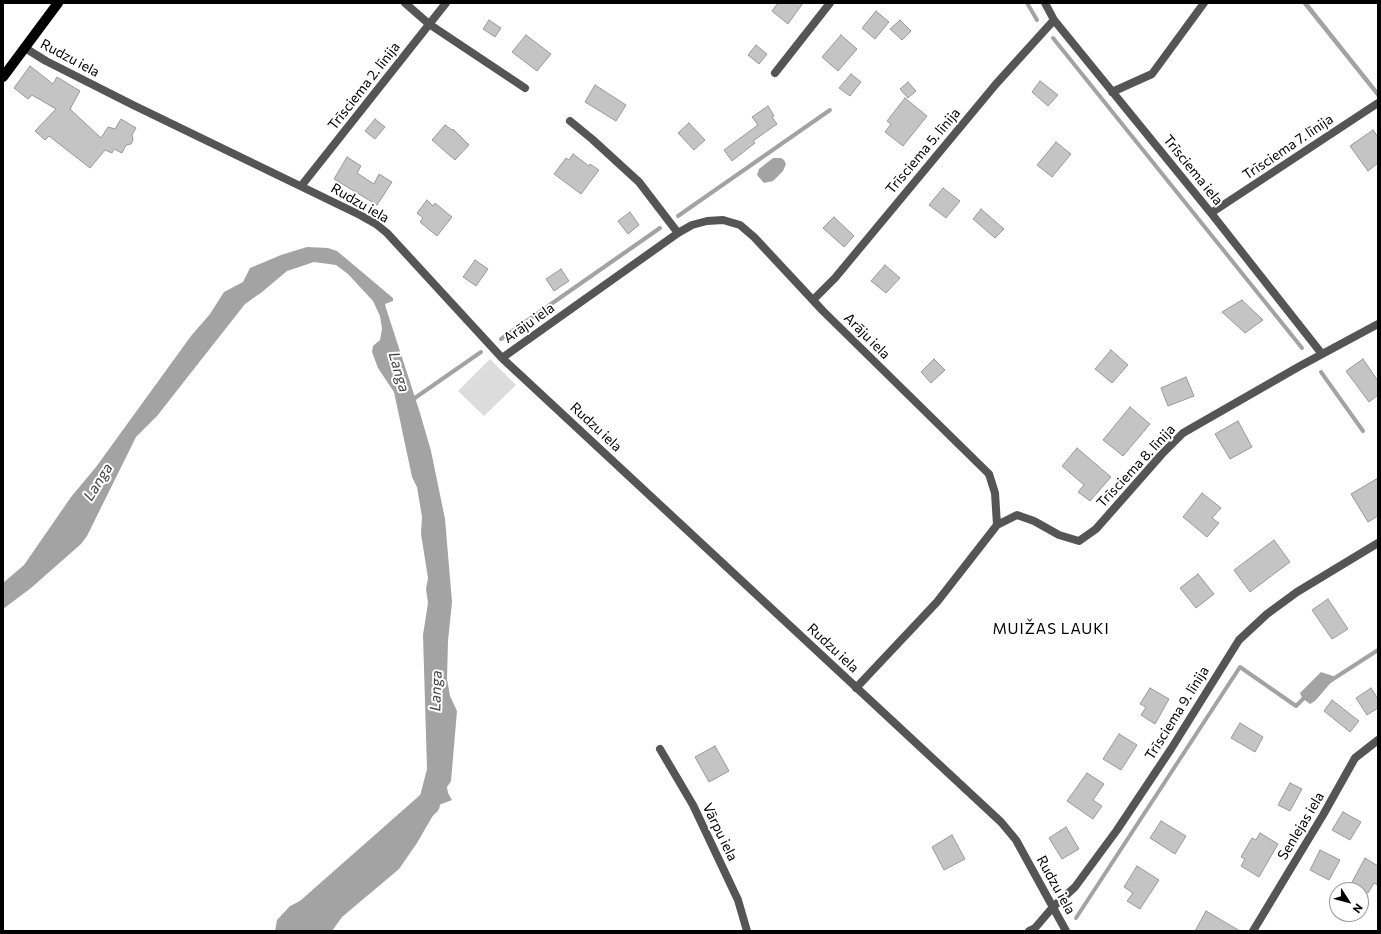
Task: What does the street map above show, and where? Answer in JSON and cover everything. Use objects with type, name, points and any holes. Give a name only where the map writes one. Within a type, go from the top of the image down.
[{"type":"main road","points":[[3,77],[58,3]]},
{"type":"street","points":[[405,3],[429,24],[525,88]]},
{"type":"street","name":"Trīsciema 2. līnija","points":[[302,186],[446,3]]},
{"type":"street","points":[[775,72],[830,3]]},
{"type":"street","name":"Trīsciema iela","points":[[1045,3],[1054,20],[1212,213],[1322,354]]},
{"type":"street","points":[[1112,92],[1152,74],[1204,3]]},
{"type":"street","name":"Trīsciema 5. līnija","points":[[813,300],[835,278],[996,84],[1054,20]]},
{"type":"street","name":"Rudzu iela","points":[[25,48],[46,62],[126,102],[302,186],[370,221],[387,233],[502,358],[1000,822],[1016,840],[1066,931]]},
{"type":"street","name":"Trīsciema 7. līnija","points":[[1212,213],[1378,103]]},
{"type":"street","points":[[570,121],[639,182],[678,233]]},
{"type":"street","name":"Arāju iela","points":[[502,358],[678,233],[692,225],[707,220],[723,220],[740,225],[754,237],[813,300],[989,474],[995,493],[997,525]]},
{"type":"street","name":"Trīsciema 8. līnija","points":[[997,525],[1017,515],[1034,521],[1059,535],[1079,541],[1096,529],[1183,432],[1378,324]]},
{"type":"street","points":[[856,688],[937,602],[997,525]]},
{"type":"street","name":"Trīsciema 9. līnija","points":[[1029,931],[1035,928],[1053,907],[1075,887],[1117,830],[1239,640],[1267,614],[1297,592],[1378,543]]},
{"type":"street","name":"Senlejas iela","points":[[1253,931],[1324,815],[1355,758],[1378,740]]},
{"type":"street","name":"Vārpu iela","points":[[660,749],[693,805],[738,900],[747,931]]},
{"type":"shaded area","points":[[490,359],[516,385],[484,416],[458,391]]},
{"type":"water","points":[[1302,3],[1308,3],[1378,91],[1378,98]]},
{"type":"water","points":[[773,158],[781,158],[786,164],[783,171],[773,181],[764,183],[757,175],[759,169]]},
{"type":"water","points":[[307,247],[328,248],[337,251],[393,298],[393,301],[385,304],[431,451],[445,519],[452,602],[448,641],[447,679],[450,696],[457,711],[451,781],[447,787],[448,793],[452,800],[439,805],[417,843],[399,869],[342,917],[332,931],[275,931],[277,920],[290,906],[300,901],[329,895],[335,891],[346,875],[356,870],[377,849],[384,848],[390,844],[414,811],[419,800],[427,769],[423,635],[428,603],[426,589],[428,578],[421,534],[422,517],[417,487],[412,477],[394,392],[378,368],[372,352],[373,346],[380,340],[382,329],[380,316],[373,301],[348,274],[336,265],[314,262],[287,271],[245,304],[157,416],[136,437],[87,536],[81,544],[31,588],[3,609],[3,583],[24,565],[71,497],[96,467],[191,336],[210,314],[224,292],[243,282],[250,268],[281,255]]},
{"type":"water","points":[[1321,672],[1333,676],[1334,679],[1315,701],[1310,704],[1302,698],[1300,693]]},
{"type":"building","points":[[778,3],[803,3],[788,24],[772,11]]},
{"type":"building","points":[[876,11],[889,22],[875,39],[862,28]]},
{"type":"building","points":[[489,20],[501,28],[495,37],[483,29]]},
{"type":"building","points":[[900,20],[911,31],[902,40],[890,29]]},
{"type":"building","points":[[526,35],[551,54],[537,71],[512,52]]},
{"type":"building","points":[[841,35],[857,49],[838,71],[822,57]]},
{"type":"building","points":[[756,45],[767,54],[759,64],[748,55]]},
{"type":"building","points":[[30,66],[53,84],[57,77],[80,91],[70,109],[101,138],[108,127],[115,129],[121,119],[136,128],[132,135],[133,140],[131,144],[126,145],[122,153],[114,149],[112,153],[105,150],[90,168],[49,136],[45,140],[35,131],[56,109],[32,95],[28,99],[14,88]]},
{"type":"building","points":[[851,74],[861,82],[850,96],[839,88]]},
{"type":"building","points":[[1040,81],[1058,95],[1048,106],[1032,92]]},
{"type":"building","points":[[908,82],[916,91],[908,98],[900,89]]},
{"type":"building","points":[[595,85],[626,105],[616,121],[585,102]]},
{"type":"building","points":[[905,98],[927,116],[903,146],[885,132],[891,124],[887,121]]},
{"type":"building","points":[[768,106],[774,116],[772,117],[777,124],[753,141],[755,143],[732,161],[724,150],[758,125],[752,117]]},
{"type":"building","points":[[375,119],[385,127],[375,139],[365,131]]},
{"type":"building","points":[[689,123],[705,140],[694,150],[678,133]]},
{"type":"building","points":[[445,125],[452,130],[453,129],[469,145],[455,160],[432,140]]},
{"type":"building","points":[[1373,130],[1378,137],[1378,163],[1368,171],[1350,146]]},
{"type":"building","points":[[1056,142],[1071,154],[1052,177],[1037,165]]},
{"type":"building","points":[[573,154],[589,166],[590,164],[599,170],[581,194],[554,174],[566,158],[569,160]]},
{"type":"building","points":[[347,157],[361,166],[357,173],[374,184],[379,174],[392,182],[377,205],[334,179]]},
{"type":"building","points":[[943,188],[960,201],[946,218],[929,205]]},
{"type":"building","points":[[427,200],[433,206],[435,203],[452,217],[437,236],[420,222],[423,218],[417,213]]},
{"type":"building","points":[[981,209],[1004,229],[995,238],[973,219]]},
{"type":"building","points":[[630,212],[639,225],[628,234],[618,221]]},
{"type":"building","points":[[834,217],[854,236],[844,247],[823,228]]},
{"type":"building","points":[[475,260],[488,269],[476,286],[463,277]]},
{"type":"building","points":[[885,265],[900,278],[886,293],[871,281]]},
{"type":"building","points":[[561,269],[569,281],[554,291],[546,279]]},
{"type":"building","points":[[1242,300],[1263,320],[1245,333],[1222,312]]},
{"type":"building","points":[[1111,350],[1128,365],[1112,383],[1095,369]]},
{"type":"building","points":[[934,359],[945,370],[931,383],[921,372]]},
{"type":"building","points":[[1363,359],[1378,381],[1378,395],[1369,402],[1346,371]]},
{"type":"building","points":[[1186,377],[1194,396],[1168,406],[1161,388]]},
{"type":"building","points":[[1130,407],[1150,424],[1123,456],[1103,440]]},
{"type":"building","points":[[1238,421],[1252,447],[1230,459],[1215,434]]},
{"type":"building","points":[[1077,448],[1111,477],[1090,501],[1078,492],[1084,485],[1062,466]]},
{"type":"building","points":[[1378,478],[1378,516],[1368,522],[1351,494]]},
{"type":"building","points":[[1202,493],[1221,508],[1212,518],[1219,523],[1207,537],[1183,517]]},
{"type":"building","points":[[1274,540],[1290,562],[1250,592],[1234,570]]},
{"type":"building","points":[[1198,574],[1214,594],[1196,608],[1180,588]]},
{"type":"building","points":[[1328,599],[1348,629],[1332,639],[1312,610]]},
{"type":"building","points":[[1150,688],[1169,699],[1155,724],[1141,715],[1146,707],[1140,704]]},
{"type":"building","points":[[1371,688],[1378,699],[1378,708],[1367,715],[1356,698]]},
{"type":"building","points":[[1332,700],[1359,721],[1350,732],[1324,711]]},
{"type":"building","points":[[1240,723],[1263,737],[1255,752],[1231,738]]},
{"type":"building","points":[[1119,734],[1137,745],[1121,770],[1103,759]]},
{"type":"building","points":[[715,746],[729,771],[709,782],[695,757]]},
{"type":"building","points":[[1087,773],[1104,784],[1093,800],[1102,806],[1093,819],[1067,801]]},
{"type":"building","points":[[1290,783],[1302,789],[1290,811],[1278,805]]},
{"type":"building","points":[[1343,812],[1361,822],[1350,840],[1332,830]]},
{"type":"building","points":[[1161,821],[1186,836],[1175,854],[1150,838]]},
{"type":"building","points":[[1066,827],[1079,849],[1062,859],[1049,838]]},
{"type":"building","points":[[1260,833],[1278,844],[1259,877],[1241,866],[1245,859],[1241,857],[1252,838],[1256,840]]},
{"type":"building","points":[[952,835],[965,859],[944,870],[932,847]]},
{"type":"building","points":[[1320,850],[1340,860],[1329,880],[1310,870]]},
{"type":"building","points":[[1365,858],[1378,866],[1378,885],[1374,883],[1369,891],[1369,882],[1352,882]]},
{"type":"building","points":[[1137,866],[1159,880],[1140,909],[1127,901],[1133,893],[1124,887]]},
{"type":"building","points":[[1206,911],[1240,931],[1195,931]]},
{"type":"waterway","points":[[1027,3],[1037,20]]},
{"type":"waterway","points":[[1053,38],[1302,348]]},
{"type":"waterway","points":[[678,216],[830,110]]},
{"type":"waterway","points":[[501,339],[660,228]]},
{"type":"waterway","points":[[412,400],[481,352]]},
{"type":"waterway","points":[[1321,372],[1363,431]]},
{"type":"waterway","points":[[1330,681],[1378,650]]},
{"type":"waterway","points":[[1076,918],[1240,667],[1296,706],[1307,695]]},
{"type":"waterway","name":"Langa","points":[[293,931],[292,924],[428,804]]},
{"type":"district","name":"MUIŽAS LAUKI","points":[[1051,629]]}]
